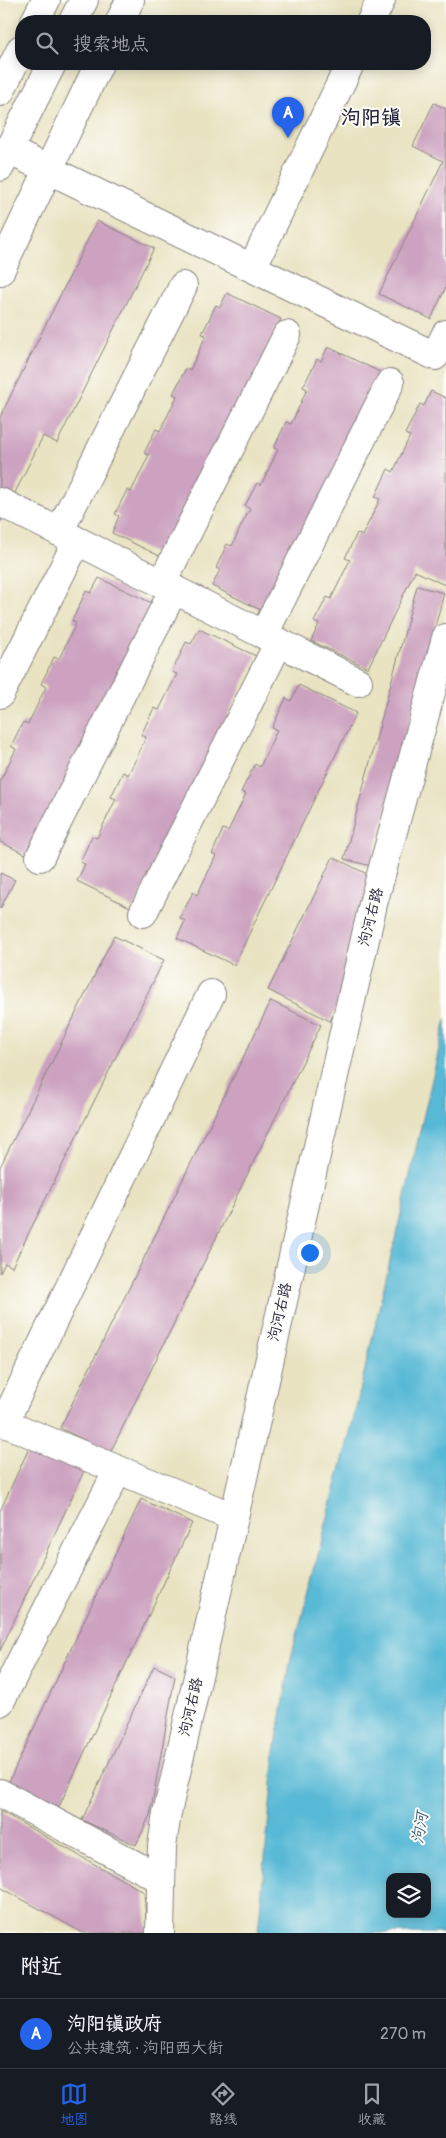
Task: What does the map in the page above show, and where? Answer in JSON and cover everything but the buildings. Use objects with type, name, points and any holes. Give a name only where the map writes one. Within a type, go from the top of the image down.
[{"type":"main road","points":[[76,15],[84,0]]},
{"type":"main road","points":[[123,15],[130,0]]},
{"type":"main road","points":[[374,15],[381,0]]},
{"type":"main road","points":[[0,92],[15,61]]},
{"type":"main road","points":[[49,70],[4,158],[48,170],[436,356],[446,334]]},
{"type":"main road","points":[[0,271],[96,70]]},
{"type":"main road","points":[[252,268],[347,70]]},
{"type":"main road","points":[[0,694],[68,537],[183,286]]},
{"type":"main road","points":[[40,856],[287,335]]},
{"type":"main road","points":[[143,913],[390,383]]},
{"type":"main road","points":[[0,502],[358,682]]},
{"type":"main road","name":"泃河右路","points":[[160,1933],[162,1846],[167,1814],[373,904],[446,638]]},
{"type":"main road","points":[[211,994],[2,1422],[233,1517]]},
{"type":"main road","points":[[0,1702],[118,1470]]},
{"type":"main road","points":[[0,1793],[161,1879]]},
{"type":"water","name":"泃河","points":[[446,1019],[446,1933],[258,1933],[275,1752],[291,1658],[353,1421]]},
{"type":"place","name":"泃阳镇政府","points":[[288,138]]},
{"type":"district","name":"泃阳镇","points":[[371,117]]}]
